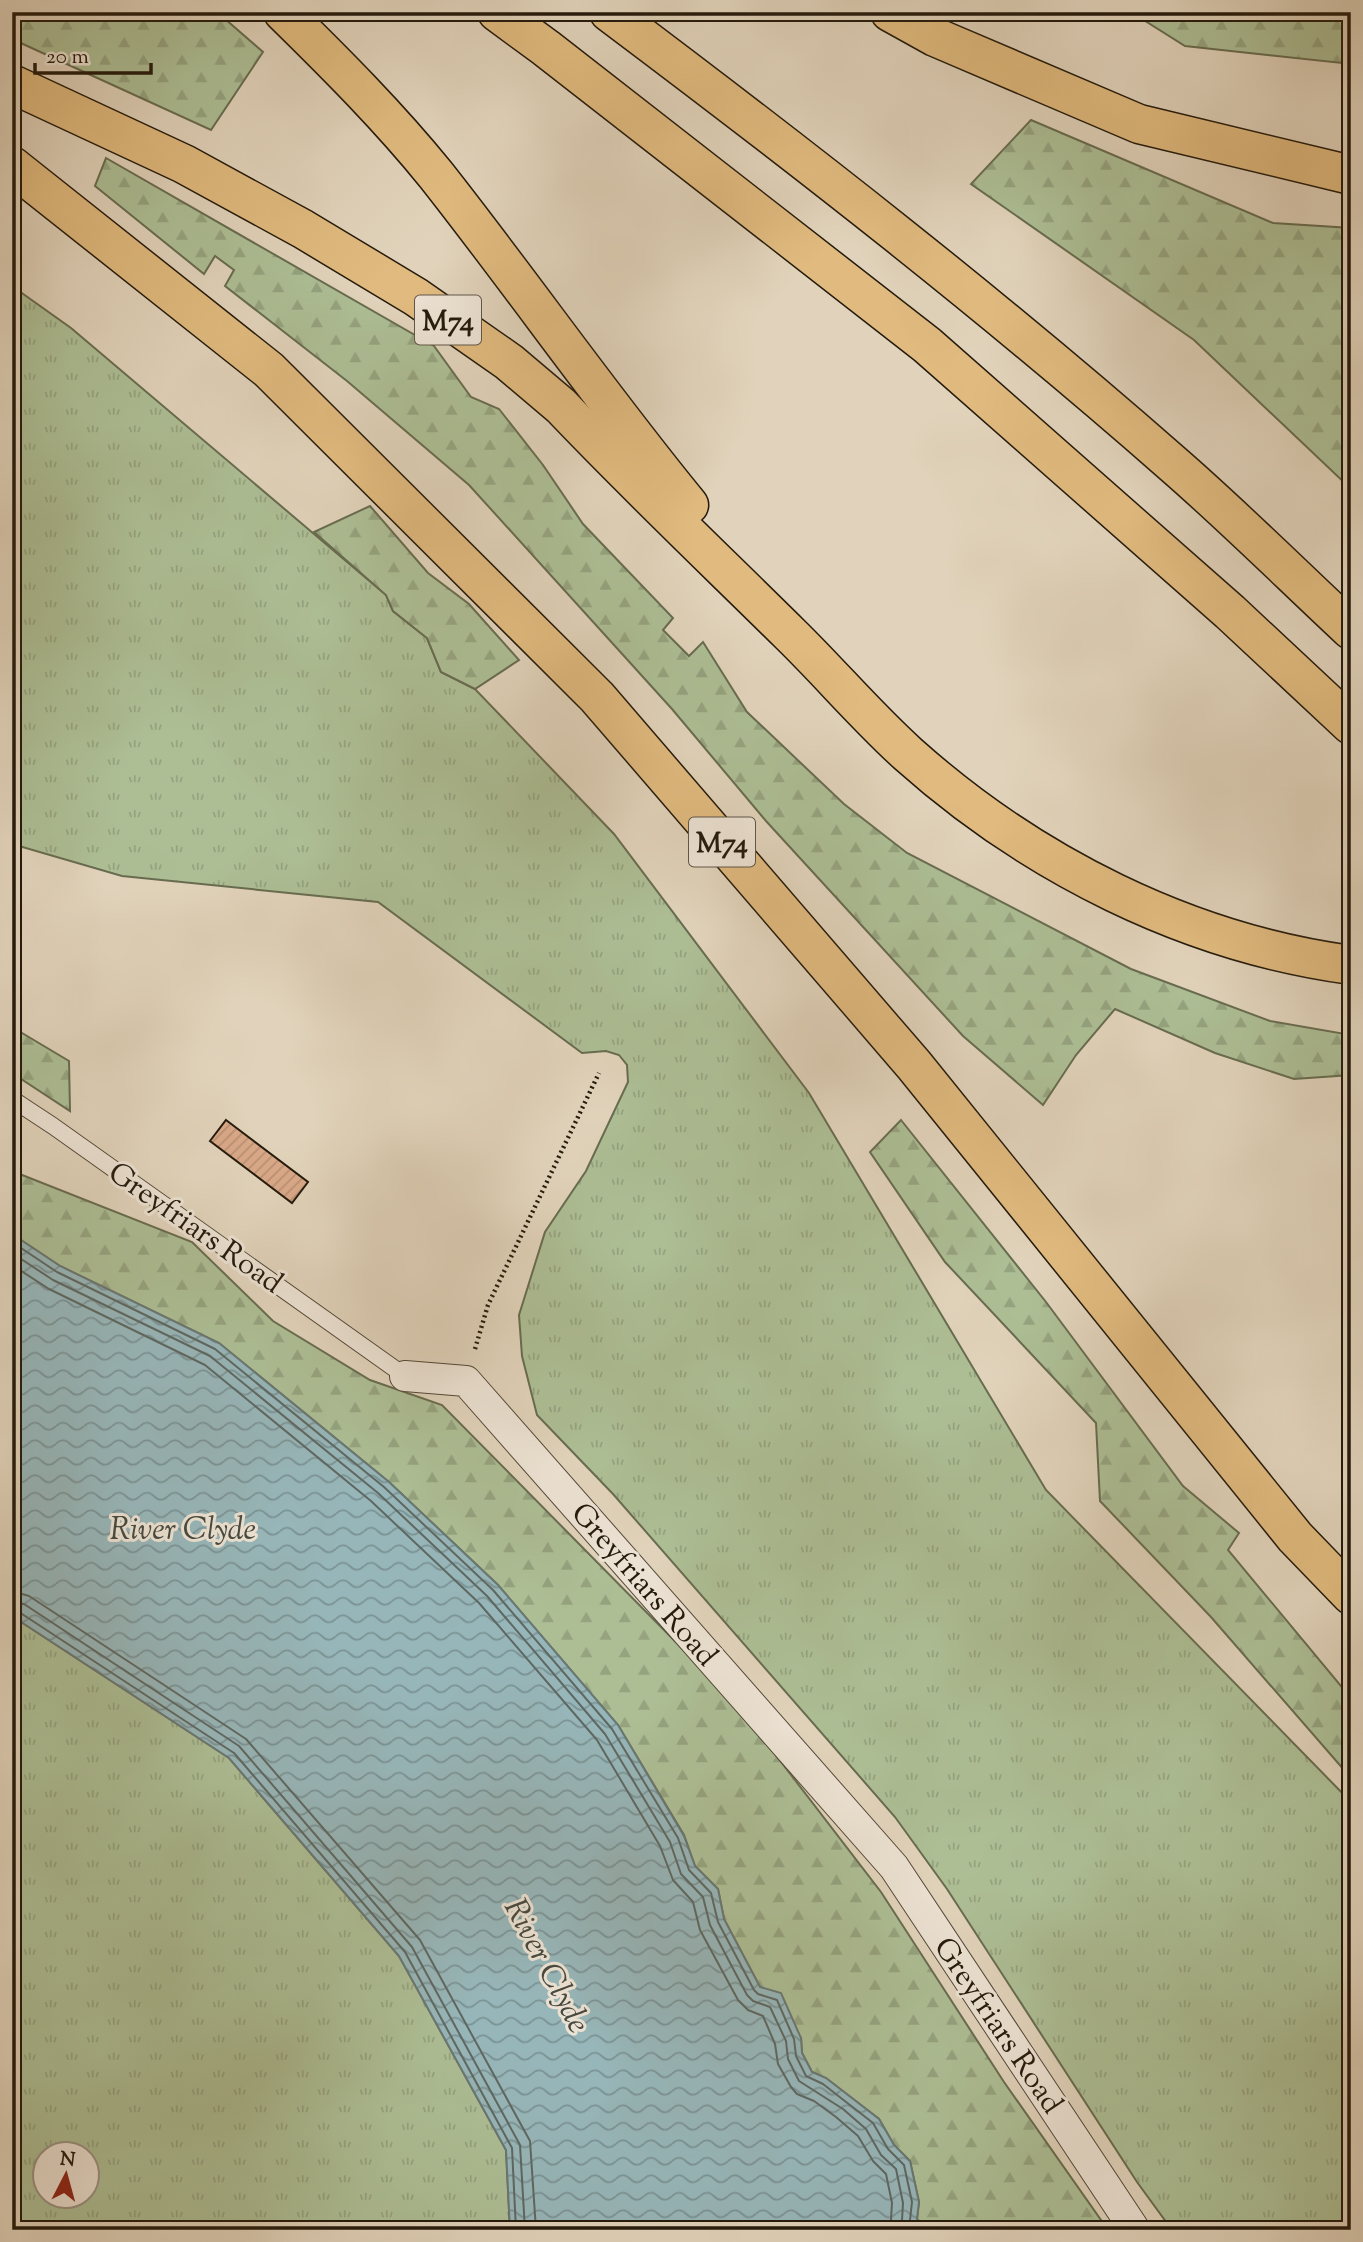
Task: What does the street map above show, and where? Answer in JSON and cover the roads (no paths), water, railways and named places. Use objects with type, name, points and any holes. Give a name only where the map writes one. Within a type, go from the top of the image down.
[{"type":"highway","name":"M74","points":[[283,12],[355,83],[435,174],[639,444],[812,655]]},
{"type":"highway","points":[[497,12],[926,345],[1230,612],[1351,725]]},
{"type":"highway","points":[[609,12],[749,117],[967,290],[1174,465],[1351,630]]},
{"type":"highway","points":[[890,12],[935,37],[1139,124],[1351,175]]},
{"type":"highway","name":"M74","points":[[12,84],[184,164],[303,229],[416,297],[509,362],[561,406],[908,754],[977,810],[1042,853],[1107,888],[1184,924],[1259,947],[1351,965]]},
{"type":"highway","name":"M74","points":[[12,166],[269,370],[597,697],[914,1065],[1295,1536],[1351,1595]]},
{"type":"street","name":"Greyfriars Road","points":[[405,1376],[466,1381],[894,1867],[1135,2230]]},
{"type":"lane","name":"Greyfriars Road","points":[[12,1099],[405,1376]]},
{"type":"water","name":"River Clyde","points":[[12,1234],[60,1266],[219,1343],[389,1482],[498,1585],[618,1725],[684,1836],[695,1866],[718,1889],[724,1919],[760,1987],[781,1993],[801,2038],[802,2053],[812,2072],[826,2078],[879,2119],[894,2145],[910,2161],[919,2202],[917,2219],[927,2230],[510,2230],[506,2150],[399,1956],[229,1758],[12,1616]]}]
